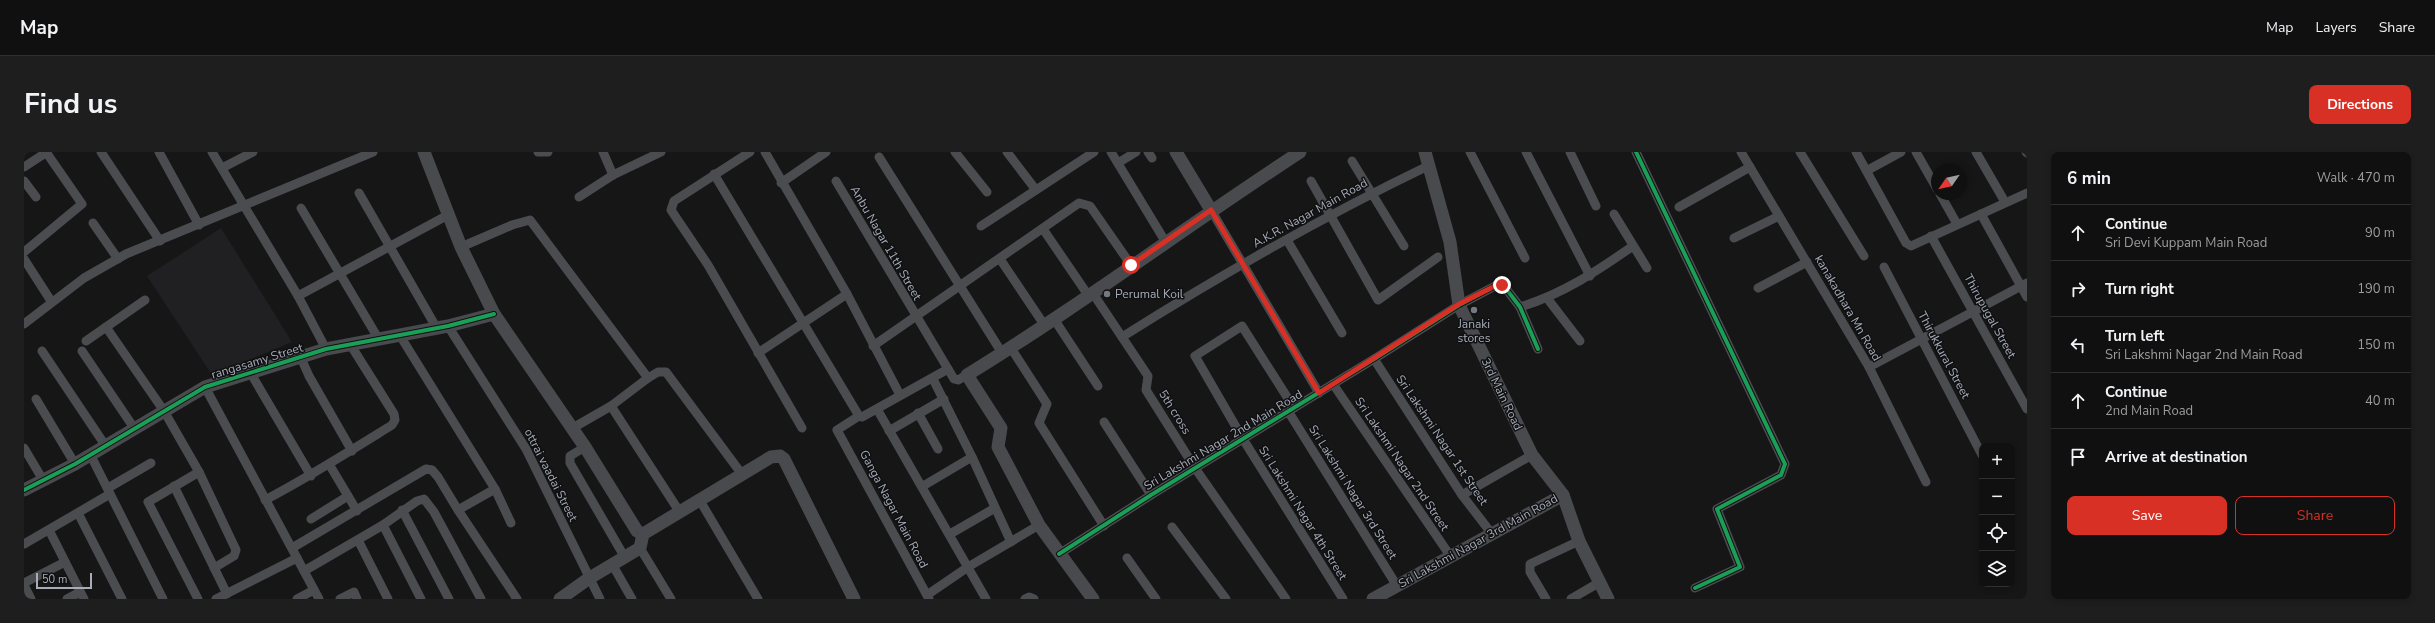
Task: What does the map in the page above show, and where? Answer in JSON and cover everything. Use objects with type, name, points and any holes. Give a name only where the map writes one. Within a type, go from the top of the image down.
[{"type":"street","points":[[24,167],[46,152],[82,204],[24,252]]},
{"type":"street","points":[[101,152],[160,241]]},
{"type":"street","points":[[160,152],[199,225]]},
{"type":"street","points":[[212,152],[298,296],[326,349]]},
{"type":"street","points":[[222,168],[251,152]]},
{"type":"street","points":[[25,321],[84,278],[118,259],[373,152]]},
{"type":"street","points":[[424,152],[461,248],[494,314],[571,429],[585,447],[637,531],[643,534]]},
{"type":"street","points":[[538,152],[548,152]]},
{"type":"street","points":[[603,152],[613,175]]},
{"type":"street","points":[[579,197],[613,175],[660,152]]},
{"type":"street","points":[[750,152],[674,201],[671,210],[708,265],[802,428]]},
{"type":"street","points":[[765,152],[781,183],[847,294],[900,395]]},
{"type":"street","points":[[781,183],[826,152]]},
{"type":"street","points":[[955,152],[987,192]]},
{"type":"street","points":[[1006,152],[1036,190]]},
{"type":"street","points":[[981,226],[1094,152]]},
{"type":"street","points":[[1111,152],[1165,241]]},
{"type":"street","points":[[1118,163],[1136,152]]},
{"type":"street","points":[[1176,152],[1319,393]]},
{"type":"street","points":[[714,174],[802,324],[859,416],[862,417],[948,370],[955,380],[967,375],[1007,351],[1165,241],[1300,152]]},
{"type":"street","name":"3rd Main Road","points":[[1425,152],[1430,164],[1450,242],[1459,304],[1532,454],[1563,495],[1579,541],[1608,599]]},
{"type":"street","points":[[1470,152],[1525,258]]},
{"type":"street","points":[[1526,152],[1590,276]]},
{"type":"street","points":[[1570,152],[1596,206]]},
{"type":"street","points":[[1636,152],[1785,464],[1781,475],[1717,509],[1740,567],[1695,588]]},
{"type":"street","name":"kanakadhara Mn Road","points":[[1741,152],[1808,262],[1868,367],[1926,482]]},
{"type":"street","points":[[1800,152],[1864,256]]},
{"type":"street","points":[[1856,152],[1868,170],[1909,245],[1914,245],[2027,193]]},
{"type":"street","points":[[1868,170],[1901,152]]},
{"type":"street","points":[[1916,152],[1931,178]]},
{"type":"street","points":[[1976,152],[2005,202]]},
{"type":"street","points":[[879,157],[961,287],[1047,404],[1039,423],[1104,526]]},
{"type":"street","points":[[1352,161],[1404,246]]},
{"type":"street","name":"A.K.R. Nagar Main Road","points":[[1122,337],[1201,287],[1330,215],[1430,164]]},
{"type":"street","points":[[1679,207],[1750,167]]},
{"type":"street","points":[[24,181],[36,197]]},
{"type":"street","name":"Anbu Nagar 11th Street","points":[[836,181],[915,317],[948,370]]},
{"type":"street","points":[[1311,181],[1378,300],[1438,257]]},
{"type":"street","name":"ottrai vaadai Street","points":[[360,193],[390,247],[526,449],[588,579],[600,599]]},
{"type":"street","points":[[1943,200],[1957,224]]},
{"type":"street","points":[[873,346],[961,287],[1079,203],[1086,204],[1131,265]]},
{"type":"street","points":[[301,208],[378,338]]},
{"type":"street","points":[[1614,214],[1647,268]]},
{"type":"street","points":[[1981,214],[2024,284],[2027,297]]},
{"type":"street","points":[[298,296],[448,215]]},
{"type":"street","points":[[1734,238],[1779,216]]},
{"type":"street","points":[[461,248],[512,225],[530,220],[648,378]]},
{"type":"street","points":[[93,222],[118,259]]},
{"type":"street","points":[[1043,228],[1122,337]]},
{"type":"street","name":"Thirupugal Street","points":[[1932,236],[2027,409]]},
{"type":"street","points":[[1287,240],[1342,333]]},
{"type":"street","points":[[1538,349],[1520,307],[1547,298],[1590,276],[1633,246]]},
{"type":"street","points":[[24,259],[51,301]]},
{"type":"street","points":[[1000,259],[1098,386]]},
{"type":"street","points":[[1758,288],[1808,262]]},
{"type":"street","name":"Thirukkural Street","points":[[1884,267],[1979,449]]},
{"type":"street","name":"Sri Lakshmi Nagar 2nd Main Road","points":[[1059,554],[1151,495],[1374,359],[1459,304],[1499,284],[1504,286],[1520,307]]},
{"type":"street","points":[[1868,367],[2024,284]]},
{"type":"street","points":[[758,353],[847,294]]},
{"type":"street","points":[[1547,298],[1580,341]]},
{"type":"street","points":[[86,340],[145,300]]},
{"type":"street","name":"rangasamy Street","points":[[24,490],[75,464],[205,387],[326,349],[494,314]]},
{"type":"street","name":"Sri Lakshmi Nagar 3rd Street","points":[[1243,439],[1195,356],[1242,326],[1397,586]]},
{"type":"street","points":[[106,327],[164,411],[199,472],[236,554],[214,568]]},
{"type":"street","points":[[399,334],[495,489],[511,523]]},
{"type":"street","name":"5th cross","points":[[1122,337],[1148,376],[1146,390],[1195,468],[1286,599]]},
{"type":"street","points":[[265,500],[311,476],[352,451],[392,425],[395,420],[394,414],[350,344]]},
{"type":"street","points":[[42,351],[105,445]]},
{"type":"street","points":[[82,351],[134,428]]},
{"type":"street","points":[[301,358],[308,376],[352,451]]},
{"type":"street","name":"Sri Lakshmi Nagar 1st Street","points":[[1374,359],[1462,495],[1492,534]]},
{"type":"street","points":[[250,372],[311,476]]},
{"type":"street","points":[[571,429],[611,406],[648,378],[658,372],[666,372],[742,474]]},
{"type":"street","points":[[967,375],[998,422],[1001,433],[998,447],[1040,525],[1059,554],[1093,599]]},
{"type":"street","points":[[933,379],[972,457],[1011,542]]},
{"type":"street","name":"Sri Lakshmi Nagar 2nd Street","points":[[1333,384],[1451,557]]},
{"type":"street","points":[[205,387],[319,599]]},
{"type":"street","points":[[36,399],[75,464]]},
{"type":"street","points":[[890,432],[918,413],[944,399]]},
{"type":"street","points":[[611,406],[679,511]]},
{"type":"street","points":[[877,409],[923,486],[986,599]]},
{"type":"street","points":[[918,413],[938,449]]},
{"type":"street","name":"Ganga Nagar Main Road","points":[[859,416],[838,430],[928,597]]},
{"type":"street","points":[[1104,422],[1151,495]]},
{"type":"street","name":"Sri Lakshmi Nagar 4th Street","points":[[1243,439],[1343,599]]},
{"type":"street","points":[[585,447],[570,456],[570,463],[624,556]]},
{"type":"street","points":[[24,448],[43,480]]},
{"type":"street","points":[[90,454],[163,599]]},
{"type":"street","points":[[1462,495],[1532,454]]},
{"type":"street","points":[[671,599],[640,548],[643,534],[771,457],[780,456],[784,459],[854,599]]},
{"type":"street","points":[[923,486],[972,457]]},
{"type":"street","points":[[24,544],[78,513],[151,462]]},
{"type":"street","points":[[329,464],[357,510]]},
{"type":"street","points":[[292,548],[426,469],[432,470],[517,599]]},
{"type":"street","points":[[198,599],[148,502],[199,472]]},
{"type":"street","points":[[174,486],[227,594]]},
{"type":"street","points":[[458,510],[495,489]]},
{"type":"street","name":"Sri Lakshmi Nagar 3rd Main Road","points":[[1373,599],[1563,495]]},
{"type":"street","points":[[311,519],[348,496]]},
{"type":"street","points":[[699,499],[758,599]]},
{"type":"street","points":[[304,571],[383,525],[402,510],[418,501],[427,500],[481,599]]},
{"type":"street","points":[[950,534],[995,508]]},
{"type":"street","points":[[402,510],[449,599]]},
{"type":"street","points":[[78,513],[122,599]]},
{"type":"street","points":[[383,525],[421,599]]},
{"type":"street","points":[[928,597],[968,566],[1040,525]]},
{"type":"street","points":[[1172,527],[1226,599]]},
{"type":"street","points":[[49,530],[82,595],[67,599]]},
{"type":"street","points":[[358,540],[388,599]]},
{"type":"street","points":[[1546,599],[1530,572],[1530,564],[1579,541]]},
{"type":"street","points":[[560,599],[624,556],[640,548]]},
{"type":"street","points":[[216,599],[297,558]]},
{"type":"street","points":[[1127,558],[1156,599]]},
{"type":"street","points":[[31,599],[24,584],[65,562]]},
{"type":"street","points":[[612,564],[632,599]]},
{"type":"street","points":[[1571,599],[1600,582]]},
{"type":"street","points":[[297,599],[314,590]]},
{"type":"street","points":[[340,599],[354,592],[357,599]]},
{"type":"street","points":[[1025,599],[1030,597],[1034,599]]},
{"type":"shaded area","points":[[221,228],[292,342],[212,375],[147,276]]},
{"type":"cycle path","points":[[1636,152],[1785,464],[1781,475],[1717,509],[1740,567],[1695,588]]},
{"type":"cycle path","points":[[1059,554],[1151,495],[1374,359],[1459,305],[1497,285],[1504,286],[1520,307],[1538,349]]},
{"type":"cycle path","points":[[24,490],[75,464],[205,387],[326,349],[448,326],[494,314]]},
{"type":"place","name":"Perumal Koil","points":[[1107,294]]},
{"type":"place","name":"Janaki stores","points":[[1474,310]]},
{"type":"route","points":[[1131,265],[1211,210],[1319,393],[1459,304],[1499,284],[1502,285]]}]
